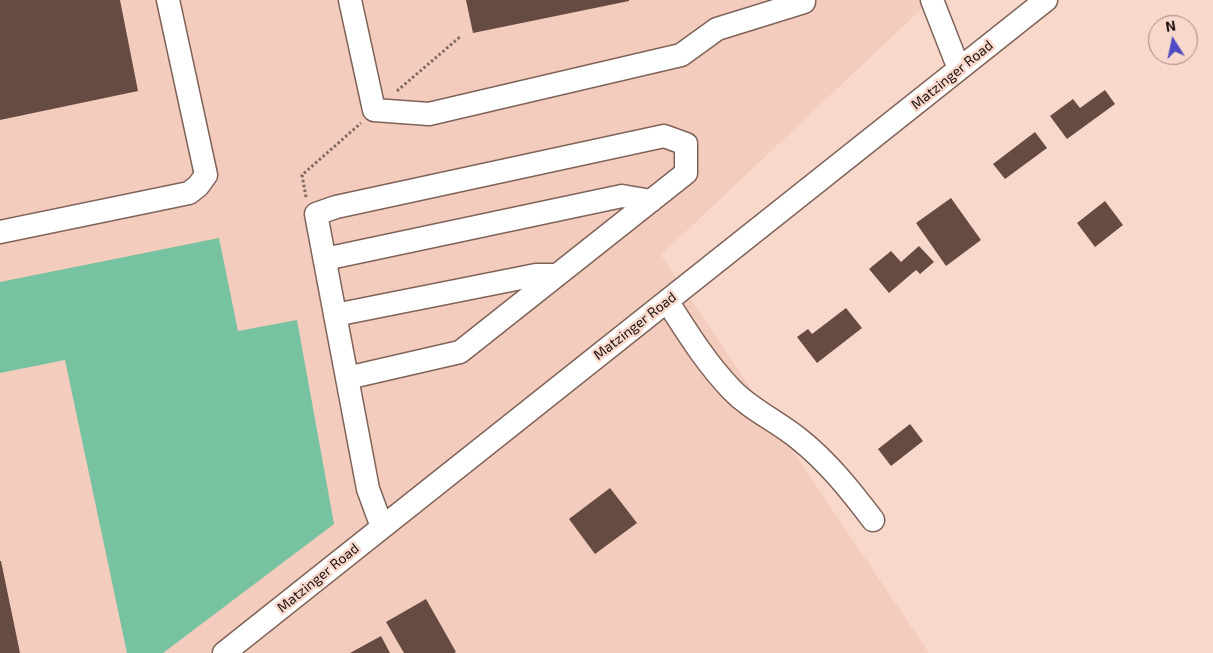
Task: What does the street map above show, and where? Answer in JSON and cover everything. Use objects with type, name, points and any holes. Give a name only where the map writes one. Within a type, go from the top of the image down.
[{"type":"street","points":[[0,232],[189,193],[198,186],[206,175],[168,0]]},
{"type":"street","points":[[350,0],[374,110],[429,114],[681,55],[717,30],[804,2],[804,0]]},
{"type":"street","points":[[932,0],[960,70]]},
{"type":"street","name":"Matzinger Road","points":[[224,653],[1046,0]]},
{"type":"street","points":[[347,378],[460,352],[686,173],[686,144],[664,136],[336,207],[316,214],[325,259],[335,315],[368,489],[382,527]]},
{"type":"street","points":[[325,259],[622,196],[651,201]]},
{"type":"street","points":[[335,315],[536,275],[557,275]]},
{"type":"street","points":[[667,301],[698,349],[721,378],[740,398],[799,439],[821,457],[852,492],[873,520]]},
{"type":"shaded area","points":[[0,0],[931,0],[661,255],[929,653],[0,653]]},
{"type":"green space","points":[[219,238],[238,331],[297,320],[334,524],[163,653],[127,653],[65,360],[0,373],[0,282]]},
{"type":"building","points":[[0,0],[120,0],[138,91],[0,120]]},
{"type":"building","points":[[466,0],[629,0],[629,1],[473,33]]},
{"type":"building","points":[[1105,90],[1115,104],[1067,139],[1050,116],[1073,99],[1080,108]]},
{"type":"building","points":[[1035,132],[1047,148],[1005,179],[993,164]]},
{"type":"building","points":[[951,198],[981,240],[946,266],[916,223]]},
{"type":"building","points":[[1105,201],[1123,225],[1095,247],[1077,223]]},
{"type":"building","points":[[919,246],[934,262],[920,274],[916,270],[889,293],[869,269],[891,251],[901,262]]},
{"type":"building","points":[[846,308],[862,328],[817,363],[797,337],[808,329],[812,334]]},
{"type":"building","points":[[910,424],[923,441],[891,466],[878,449]]},
{"type":"building","points":[[610,488],[637,523],[595,554],[569,519]]},
{"type":"building","points":[[1,561],[20,653],[0,653]]},
{"type":"building","points":[[426,599],[456,652],[404,653],[386,622]]},
{"type":"building","points":[[381,636],[390,653],[350,653]]}]
